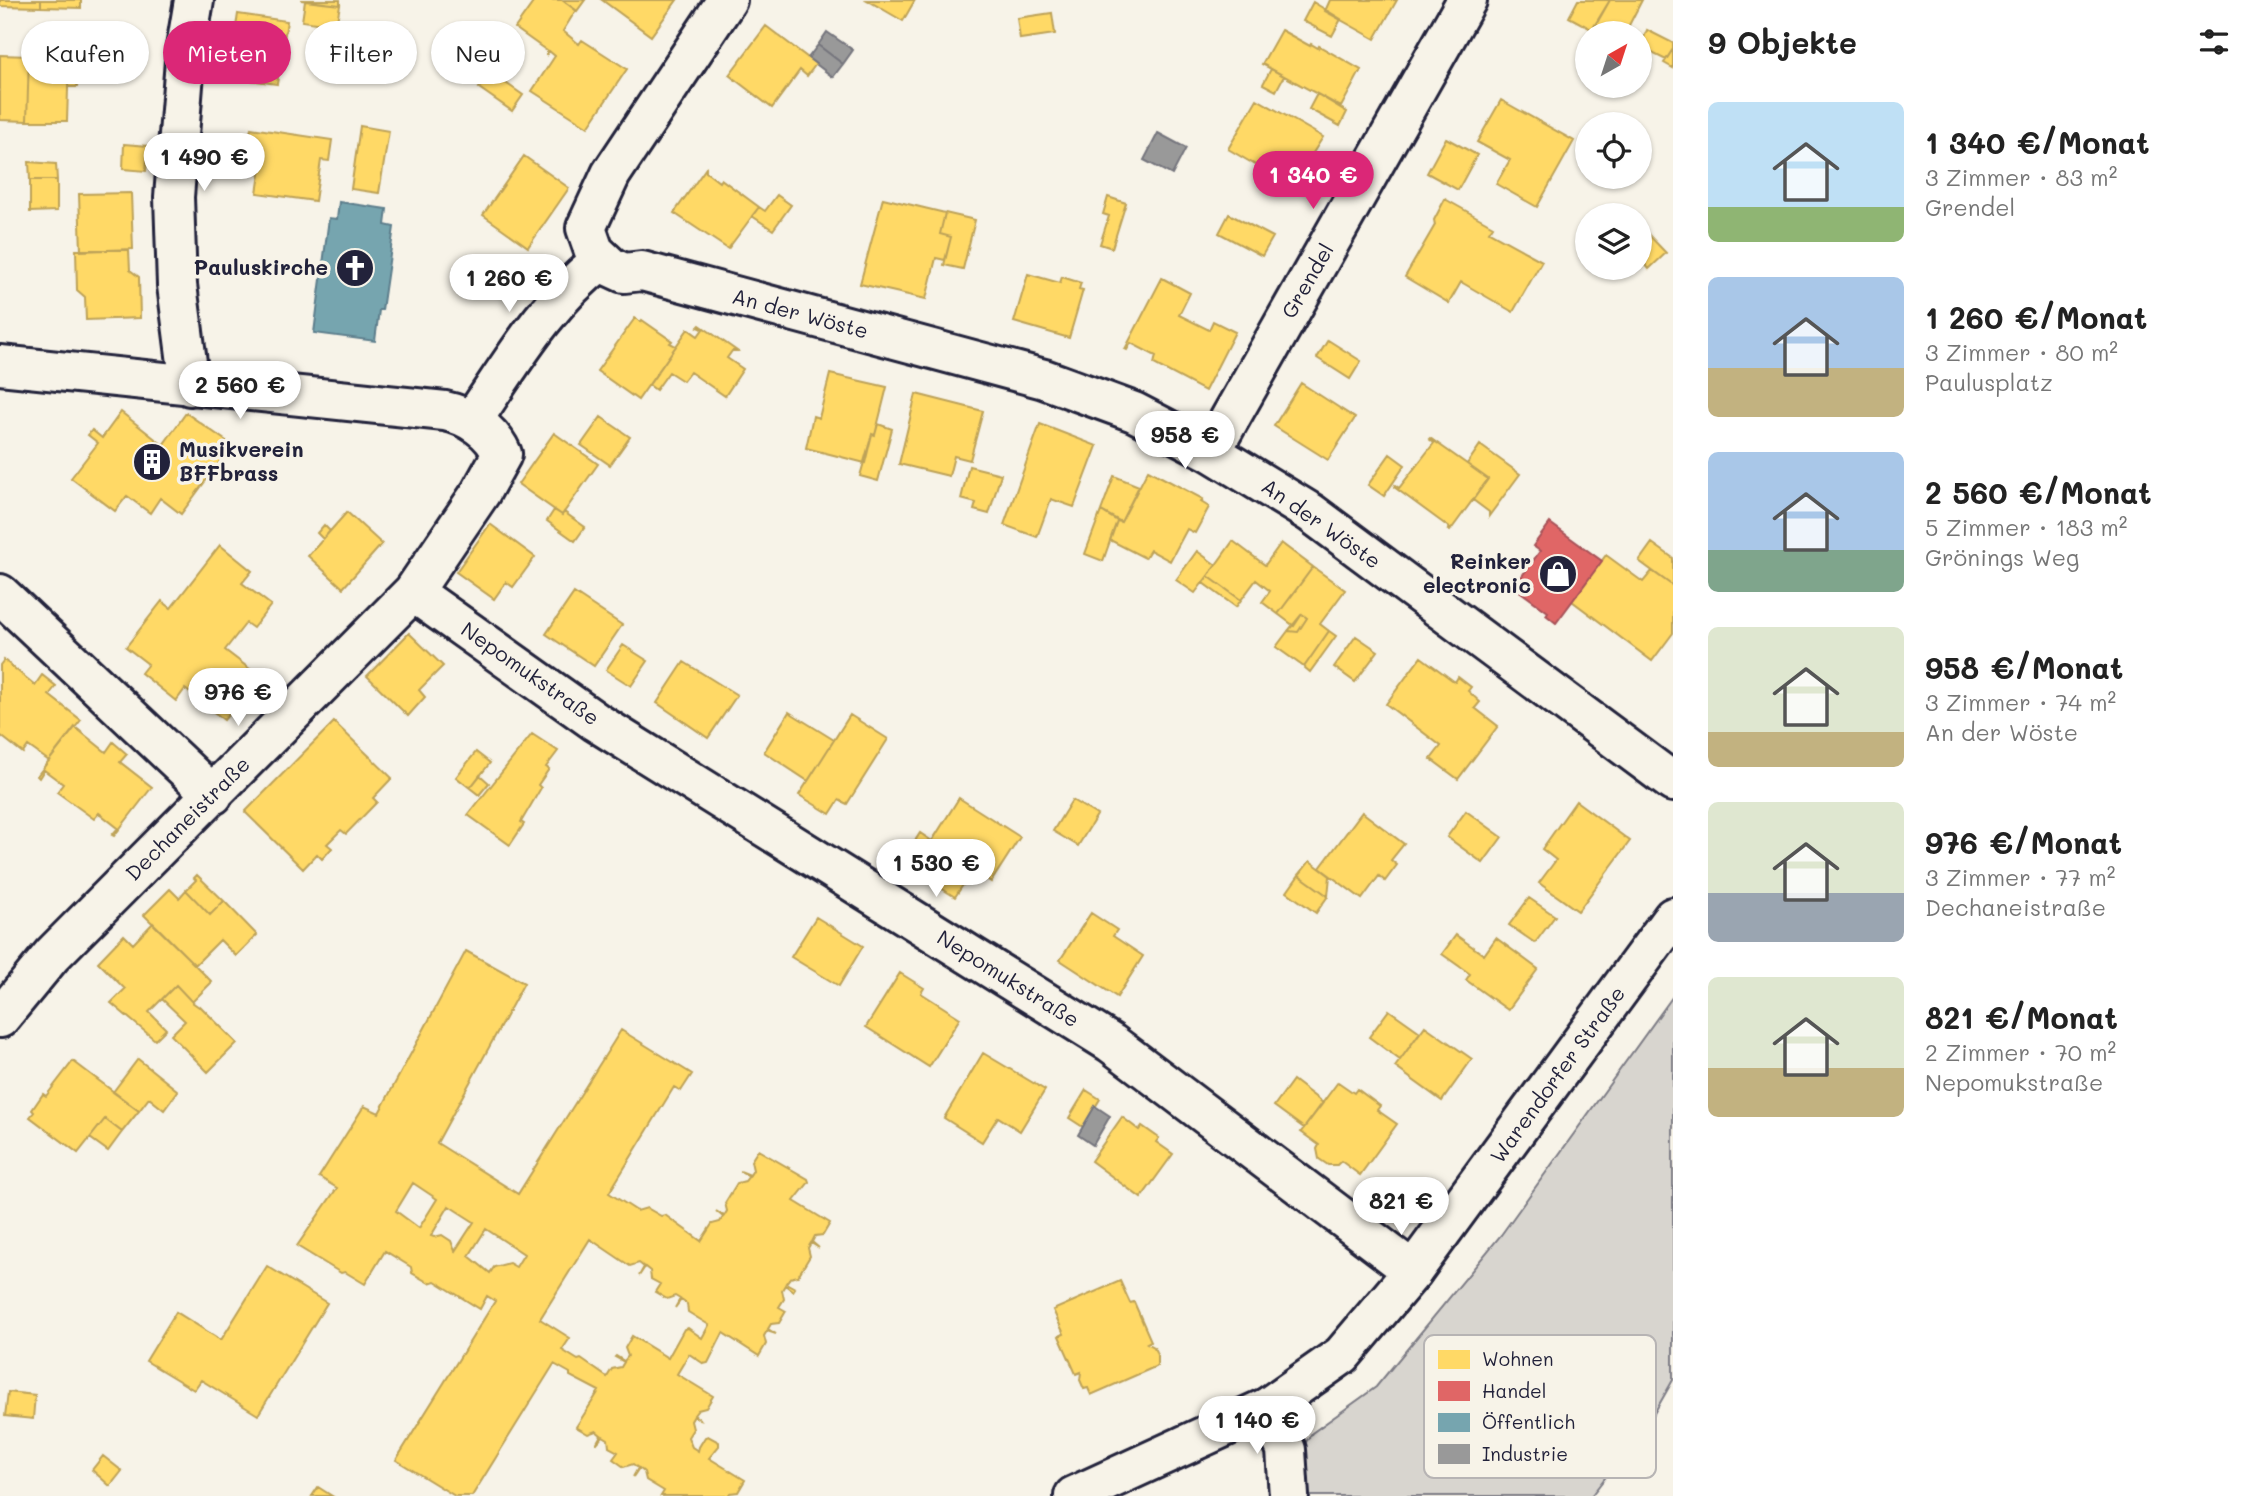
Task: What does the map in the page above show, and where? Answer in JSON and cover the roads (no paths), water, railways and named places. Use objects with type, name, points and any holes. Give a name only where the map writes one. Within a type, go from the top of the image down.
[{"type":"street","points":[[190,386],[177,285],[174,197],[186,48],[194,0]]},
{"type":"street","points":[[0,365],[445,411],[460,414],[472,421],[530,336],[577,281],[602,260],[589,242],[586,228],[611,174],[727,0]]},
{"type":"street","name":"Grendel","points":[[1211,452],[1467,0]]},
{"type":"street","name":"An der Wöste","points":[[602,260],[624,273],[642,271],[1044,379],[1134,412],[1211,452],[1311,513],[1673,782]]},
{"type":"street","name":"Dechaneistraße","points":[[0,1018],[52,955],[413,592],[481,492],[502,454],[490,435],[472,421]]},
{"type":"street","name":"Nepomukstraße","points":[[413,592],[596,722],[1111,1043],[1413,1271]]},
{"type":"street","points":[[0,594],[213,795]]},
{"type":"street","name":"Warendorfer Straße","points":[[1074,1496],[1268,1406],[1342,1356],[1413,1271],[1673,917]]},
{"type":"street","points":[[1268,1406],[1286,1450],[1289,1496]]},
{"type":"place","name":"Pauluskirche","points":[[355,268]]},
{"type":"place","name":"Musikverein BFFbrass","points":[[152,462]]},
{"type":"place","name":"Reinker electronic","points":[[1558,574]]}]
